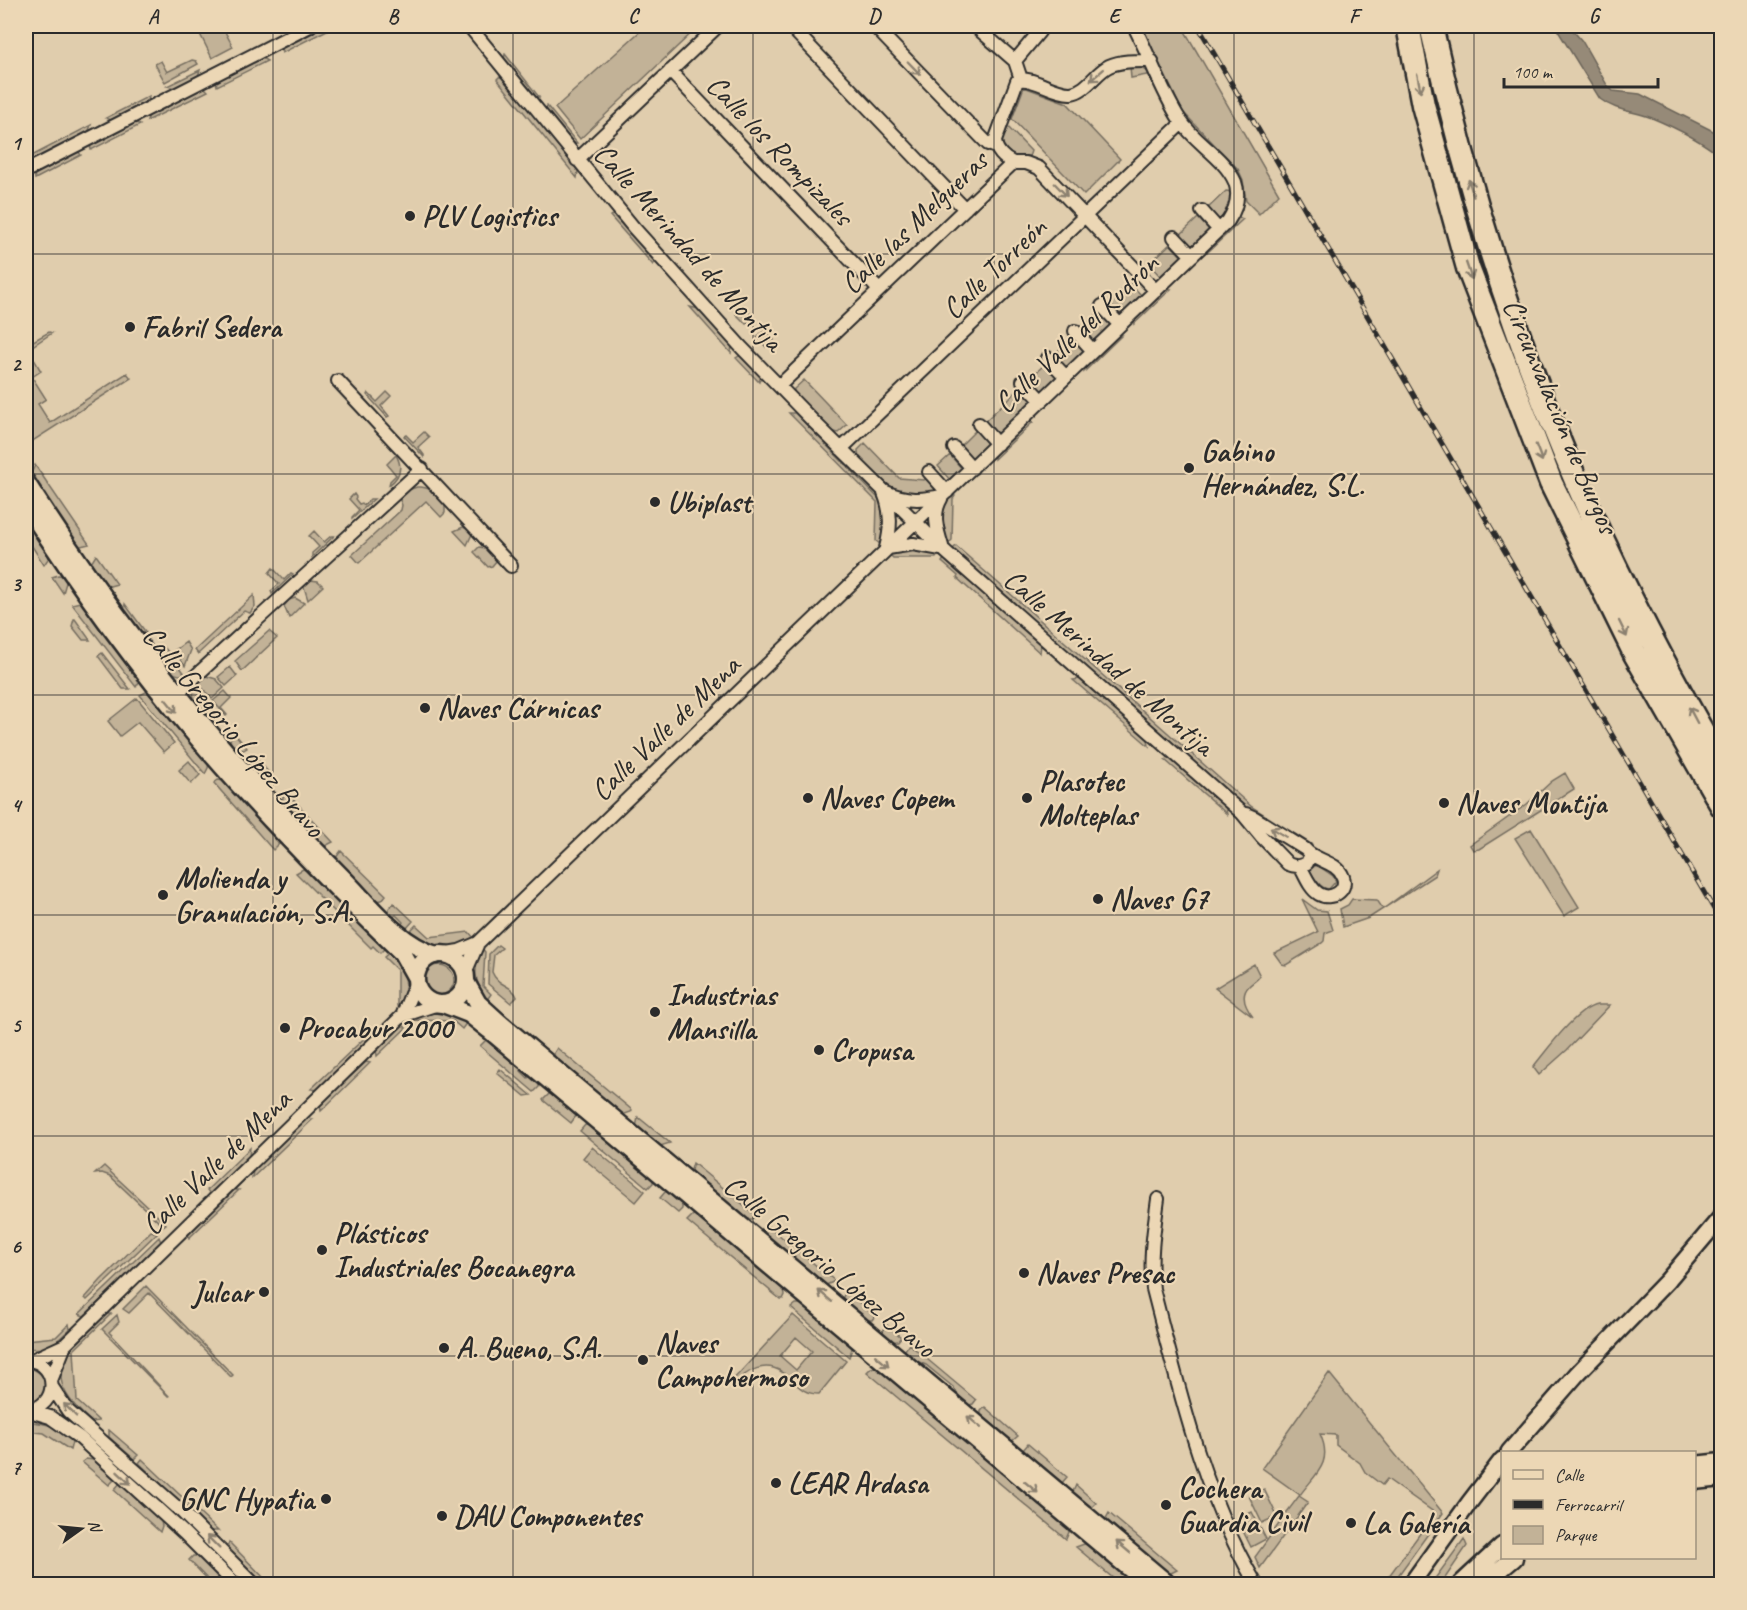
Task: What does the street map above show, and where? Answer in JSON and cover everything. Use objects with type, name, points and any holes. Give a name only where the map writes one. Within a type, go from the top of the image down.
[{"type":"highway","name":"Circunvalación de Burgos","points":[[1408,26],[1423,105],[1468,268],[1547,472],[1635,654],[1712,770]]},
{"type":"highway","name":"Circunvalación de Burgos","points":[[1431,26],[1451,114],[1485,235],[1514,320],[1562,448],[1712,770],[1722,806]]},
{"type":"highway","points":[[1712,770],[1722,820]]},
{"type":"main road","name":"Calle Gregorio López Bravo","points":[[26,482],[108,603],[177,693],[236,764],[324,859],[414,945],[438,955]]},
{"type":"main road","name":"Calle Gregorio López Bravo","points":[[26,506],[82,588],[183,720],[267,816],[402,953],[416,980]]},
{"type":"main road","points":[[438,955],[448,955],[458,962],[465,977],[458,997],[451,1002],[441,1004],[423,997],[416,980],[418,969],[423,961],[438,955]]},
{"type":"main road","name":"Calle Gregorio López Bravo","points":[[465,977],[478,1003],[500,1023],[1168,1584]]},
{"type":"main road","name":"Calle Gregorio López Bravo","points":[[441,1004],[469,1014],[482,1024],[1148,1584]]},
{"type":"main road","points":[[1696,1465],[1722,1462]]},
{"type":"main road","points":[[1696,1481],[1722,1478]]},
{"type":"main road","points":[[1461,1584],[1501,1548]]},
{"type":"main road","points":[[1483,1584],[1512,1559]]},
{"type":"street","points":[[26,171],[310,26]]},
{"type":"street","name":"Calle Merindad de Montija","points":[[470,26],[577,160],[648,243],[779,386],[841,449],[943,549],[1242,813],[1282,858],[1292,866],[1300,866],[1316,892],[1330,897],[1338,894],[1343,882],[1338,870],[1327,862],[1310,856],[1305,849],[1256,818],[1242,813]]},
{"type":"street","points":[[577,160],[718,26]]},
{"type":"street","points":[[790,26],[965,209]]},
{"type":"street","points":[[874,26],[988,144],[996,147]]},
{"type":"street","points":[[975,26],[1015,61],[1021,79],[1026,78],[1058,92],[1070,93],[1079,90],[1110,65],[1152,61]]},
{"type":"street","points":[[1015,61],[1039,32],[1039,26]]},
{"type":"street","points":[[1134,26],[1182,123]]},
{"type":"street","name":"Calle los Rompizales","points":[[670,71],[879,290]]},
{"type":"street","name":"Calle las Melgueras","points":[[779,386],[1013,163],[1006,159],[996,147],[997,132],[1017,81],[1021,79]]},
{"type":"street","name":"Calle Valle del Rudrón","points":[[914,522],[1156,291],[1234,213],[1237,191],[1229,173],[1182,123]]},
{"type":"street","name":"Calle Torreón","points":[[841,449],[1182,123]]},
{"type":"street","points":[[1013,163],[1026,163],[1039,168],[1156,291]]},
{"type":"street","points":[[1202,211],[1219,230]]},
{"type":"street","points":[[1174,237],[1192,256]]},
{"type":"street","points":[[1102,306],[1120,325]]},
{"type":"street","points":[[1075,331],[1093,351]]},
{"type":"street","points":[[1048,358],[1066,377]]},
{"type":"street","points":[[338,381],[511,566]]},
{"type":"street","points":[[1023,381],[1042,400]]},
{"type":"street","points":[[979,424],[997,444]]},
{"type":"street","points":[[954,448],[972,468]]},
{"type":"street","name":"Calle Gregorio López Bravo","points":[[177,693],[422,469]]},
{"type":"street","points":[[883,491],[891,524],[886,548],[913,544],[943,549],[936,522],[936,510],[945,494],[929,472]]},
{"type":"street","name":"Calle Merindad de Montija","points":[[883,491],[916,500],[945,494]]},
{"type":"street","name":"Calle Valle de Mena","points":[[438,955],[459,951],[478,943],[914,522]]},
{"type":"street","points":[[1300,866],[1307,863],[1310,856]]},
{"type":"street","name":"Calle Valle de Mena","points":[[465,977],[478,943]]},
{"type":"street","name":"Calle Valle de Mena","points":[[29,1360],[65,1345],[402,1016],[416,980]]},
{"type":"street","name":"Calle Valle de Mena","points":[[402,1016],[441,1004]]},
{"type":"street","points":[[1158,1199],[1151,1249],[1150,1269],[1153,1289],[1204,1470],[1227,1527],[1256,1584]]},
{"type":"street","points":[[1510,1451],[1577,1374],[1667,1281],[1722,1216]]},
{"type":"street","name":"Calle Valle de Mena","points":[[26,1410],[40,1407],[46,1401],[65,1345]]},
{"type":"street","points":[[29,1360],[44,1366],[68,1411],[181,1511],[254,1584]]},
{"type":"street","points":[[26,1410],[50,1417],[80,1438],[184,1533],[235,1584]]},
{"type":"street","points":[[1411,1584],[1501,1463]]},
{"type":"green space","points":[[222,26],[233,47],[212,58],[200,34]]},
{"type":"green space","points":[[324,26],[335,26],[282,53],[280,48]]},
{"type":"green space","points":[[646,26],[699,26],[580,139],[555,108]]},
{"type":"green space","points":[[1141,26],[1182,26],[1279,194],[1259,214],[1246,201],[1243,180],[1238,169],[1183,112]]},
{"type":"green space","points":[[505,54],[539,97],[534,97],[504,60]]},
{"type":"green space","points":[[262,58],[267,61],[217,86],[216,81]]},
{"type":"green space","points":[[192,60],[198,64],[165,82],[155,64],[161,61],[167,72]]},
{"type":"green space","points":[[1135,65],[1152,74],[1131,78],[1130,66]]},
{"type":"green space","points":[[200,70],[198,76],[175,88],[167,86]]},
{"type":"green space","points":[[503,77],[578,171],[577,178],[497,79]]},
{"type":"green space","points":[[204,87],[208,91],[147,121],[149,115]]},
{"type":"green space","points":[[1024,87],[1067,103],[1120,159],[1084,195],[1012,119]]},
{"type":"green space","points":[[149,96],[148,102],[111,120],[106,118]]},
{"type":"green space","points":[[547,106],[577,143],[571,143],[545,111]]},
{"type":"green space","points":[[135,122],[140,125],[91,150],[90,145]]},
{"type":"green space","points":[[91,125],[88,133],[26,164],[26,159]]},
{"type":"green space","points":[[1006,125],[1031,151],[1028,160],[1019,158],[1005,149],[1000,141]]},
{"type":"green space","points":[[78,151],[81,155],[35,179],[34,173]]},
{"type":"green space","points":[[1226,191],[1232,192],[1231,201],[1227,211],[1218,221],[1207,209]]},
{"type":"green space","points":[[613,215],[656,261],[653,265],[610,216]]},
{"type":"green space","points":[[1238,217],[1243,219],[1208,252],[1207,249]]},
{"type":"green space","points":[[1198,218],[1209,230],[1192,247],[1180,235]]},
{"type":"green space","points":[[1170,244],[1182,257],[1160,276],[1149,264]]},
{"type":"green space","points":[[1130,283],[1141,295],[1120,315],[1109,303]]},
{"type":"green space","points":[[1165,288],[1171,289],[1134,324],[1134,319]]},
{"type":"green space","points":[[690,307],[699,309],[732,346],[731,353]]},
{"type":"green space","points":[[744,307],[753,317],[746,324],[736,314]]},
{"type":"green space","points":[[1098,313],[1110,325],[1093,341],[1081,329]]},
{"type":"green space","points":[[765,330],[774,340],[766,347],[757,337]]},
{"type":"green space","points":[[49,332],[52,333],[28,349],[41,371],[32,377],[46,399],[38,404],[50,423],[127,373],[131,378],[28,444],[26,440],[26,345]]},
{"type":"green space","points":[[1118,335],[1122,335],[1084,372],[1084,367]]},
{"type":"green space","points":[[1071,338],[1084,351],[1066,368],[1054,355]]},
{"type":"green space","points":[[743,357],[761,376],[759,382],[736,358]]},
{"type":"green space","points":[[1045,364],[1057,377],[1040,393],[1028,380]]},
{"type":"green space","points":[[804,380],[847,425],[838,433],[832,431],[794,392],[794,389]]},
{"type":"green space","points":[[1021,387],[1034,400],[996,437],[983,423]]},
{"type":"green space","points":[[387,392],[391,396],[381,406],[389,416],[387,417],[367,395],[368,393],[377,402]]},
{"type":"green space","points":[[789,413],[795,413],[880,500],[885,522],[880,544],[876,541],[877,502]]},
{"type":"green space","points":[[1030,419],[1033,422],[994,459],[994,453]]},
{"type":"green space","points":[[977,429],[989,443],[972,458],[960,446]]},
{"type":"green space","points":[[424,432],[429,437],[418,447],[424,457],[404,436],[406,435],[413,442]]},
{"type":"green space","points":[[865,443],[899,478],[924,480],[927,477],[939,490],[924,494],[908,494],[880,479],[871,472],[860,457],[858,450]]},
{"type":"green space","points":[[396,455],[399,472],[396,479],[389,485],[396,475],[387,464]]},
{"type":"green space","points":[[950,455],[962,469],[950,480],[938,466]]},
{"type":"green space","points":[[35,465],[89,544],[77,547],[30,476]]},
{"type":"green space","points":[[417,487],[426,488],[436,494],[445,504],[445,513],[441,517],[426,501],[359,563],[352,555],[401,510],[402,505],[399,498],[408,490]]},
{"type":"green space","points":[[953,493],[955,496],[952,540],[948,544],[942,530],[941,517],[944,505]]},
{"type":"green space","points":[[354,494],[359,504],[364,505],[370,499],[374,499],[352,519],[359,510],[349,499]]},
{"type":"green space","points":[[26,519],[50,556],[44,565],[26,537]]},
{"type":"green space","points":[[463,527],[472,534],[467,545],[454,531]]},
{"type":"green space","points":[[314,531],[324,542],[334,536],[312,557],[312,553],[319,547],[309,536]]},
{"type":"green space","points":[[956,546],[1252,807],[1311,844],[1308,845],[1247,809],[953,549]]},
{"type":"green space","points":[[479,547],[486,548],[497,560],[492,566],[488,567],[474,552]]},
{"type":"green space","points":[[903,549],[928,549],[938,555],[936,558],[893,558],[890,555]]},
{"type":"green space","points":[[96,555],[117,584],[105,585],[90,565]]},
{"type":"green space","points":[[944,559],[1041,644],[1040,653],[957,578],[958,576],[942,562]]},
{"type":"green space","points":[[273,568],[284,580],[291,573],[293,574],[272,594],[271,591],[279,584],[269,573]]},
{"type":"green space","points":[[58,575],[67,579],[63,593],[52,577]]},
{"type":"green space","points":[[310,580],[318,581],[323,586],[308,600],[304,587]]},
{"type":"green space","points":[[254,595],[255,606],[250,613],[244,611],[198,654],[195,650]]},
{"type":"green space","points":[[295,598],[304,603],[289,618],[284,606],[289,600]]},
{"type":"green space","points":[[84,601],[139,677],[136,687],[72,604]]},
{"type":"green space","points":[[125,604],[147,634],[140,632],[124,612]]},
{"type":"green space","points":[[74,619],[90,640],[83,640],[72,626]]},
{"type":"green space","points":[[269,631],[277,638],[242,671],[235,661]]},
{"type":"green space","points":[[186,642],[191,650],[185,666],[174,651]]},
{"type":"green space","points":[[164,647],[186,675],[175,674],[165,667],[161,658]]},
{"type":"green space","points":[[102,653],[130,689],[123,689],[98,656]]},
{"type":"green space","points":[[230,667],[237,676],[226,686],[218,677]]},
{"type":"green space","points":[[206,676],[216,679],[224,688],[212,699],[198,683]]},
{"type":"green space","points":[[1080,679],[1148,738],[1149,746],[1073,680]]},
{"type":"green space","points":[[195,686],[222,719],[209,720],[202,712],[194,700]]},
{"type":"green space","points":[[225,691],[231,698],[221,708],[226,716],[213,701]]},
{"type":"green space","points":[[146,692],[153,693],[209,762],[205,774],[140,695]]},
{"type":"green space","points":[[137,698],[174,743],[164,752],[138,722],[120,736],[108,721]]},
{"type":"green space","points":[[234,733],[247,748],[240,751],[232,748],[230,739]]},
{"type":"green space","points":[[253,755],[271,775],[262,779],[250,769],[248,763]]},
{"type":"green space","points":[[1170,758],[1225,806],[1227,814],[1165,760]]},
{"type":"green space","points":[[189,761],[200,775],[191,784],[179,770]]},
{"type":"green space","points":[[1565,773],[1574,789],[1479,849],[1473,850],[1470,845]]},
{"type":"green space","points":[[218,780],[225,781],[279,840],[280,843],[273,850],[214,783]]},
{"type":"green space","points":[[288,794],[333,842],[323,847],[282,804],[283,797]]},
{"type":"green space","points":[[1531,829],[1579,907],[1564,916],[1515,838]]},
{"type":"green space","points":[[341,851],[386,895],[382,900],[375,901],[335,859]]},
{"type":"green space","points":[[1317,865],[1333,876],[1336,881],[1329,889],[1315,879],[1309,869]]},
{"type":"green space","points":[[303,869],[308,871],[386,947],[380,953],[373,946],[371,948],[296,873]]},
{"type":"green space","points":[[1437,869],[1435,875],[1384,908]]},
{"type":"green space","points":[[1302,899],[1317,910],[1327,911],[1333,930],[1325,933],[1322,943],[1286,965],[1282,964],[1274,953],[1318,932]]},
{"type":"green space","points":[[1352,899],[1377,900],[1383,909],[1369,918],[1343,927],[1340,909],[1348,905]]},
{"type":"green space","points":[[394,903],[413,921],[406,929],[396,915],[393,917],[389,913],[389,908]]},
{"type":"green space","points":[[416,925],[429,937],[469,932],[474,938],[456,947],[440,948],[409,932]]},
{"type":"green space","points":[[498,945],[502,948],[494,955],[492,972],[498,980],[515,993],[517,997],[511,1003],[488,984],[489,954]]},
{"type":"green space","points":[[481,947],[485,952],[483,986],[491,994],[486,1001],[476,975]]},
{"type":"green space","points":[[390,952],[401,966],[405,979],[404,993],[398,1009],[397,970],[384,957]]},
{"type":"green space","points":[[1254,964],[1260,976],[1244,994],[1246,1006],[1253,1017],[1215,988]]},
{"type":"green space","points":[[439,965],[450,969],[454,980],[450,991],[439,995],[428,991],[424,980],[428,969]]},
{"type":"green space","points":[[1597,1005],[1610,1005],[1567,1050],[1539,1075],[1533,1067],[1554,1041],[1580,1014]]},
{"type":"green space","points":[[436,1013],[451,1015],[467,1022],[462,1029],[453,1021],[408,1020]]},
{"type":"green space","points":[[403,1025],[406,1028],[377,1056],[376,1050]]},
{"type":"green space","points":[[375,1028],[375,1035],[318,1090],[311,1089]]},
{"type":"green space","points":[[487,1039],[523,1068],[521,1071],[528,1078],[531,1075],[539,1081],[539,1087],[534,1092],[480,1046]]},
{"type":"green space","points":[[557,1048],[632,1110],[631,1112],[622,1115],[555,1059],[554,1053]]},
{"type":"green space","points":[[366,1062],[370,1063],[321,1111],[320,1106],[323,1102]]},
{"type":"green space","points":[[500,1069],[531,1095],[525,1096],[497,1073]]},
{"type":"green space","points":[[550,1093],[575,1112],[576,1116],[571,1123],[543,1100]]},
{"type":"green space","points":[[638,1117],[670,1143],[657,1147],[636,1128]]},
{"type":"green space","points":[[307,1118],[313,1119],[252,1178],[253,1170]]},
{"type":"green space","points":[[585,1125],[592,1126],[653,1177],[653,1183],[648,1188],[580,1131]]},
{"type":"green space","points":[[592,1147],[645,1191],[636,1202],[583,1158]]},
{"type":"green space","points":[[250,1148],[249,1157],[210,1194],[207,1190]]},
{"type":"green space","points":[[693,1163],[757,1216],[752,1219],[743,1219],[690,1173]]},
{"type":"green space","points":[[104,1166],[166,1224],[163,1226],[110,1176],[102,1173],[95,1174]]},
{"type":"green space","points":[[232,1190],[239,1190],[189,1238],[188,1232]]},
{"type":"green space","points":[[665,1192],[670,1192],[682,1202],[682,1209],[678,1213],[660,1198]]},
{"type":"green space","points":[[696,1215],[784,1288],[783,1299],[780,1299],[687,1221]]},
{"type":"green space","points":[[767,1225],[835,1281],[824,1286],[765,1237],[764,1231]]},
{"type":"green space","points":[[151,1231],[157,1233],[87,1300],[85,1298],[101,1280]]},
{"type":"green space","points":[[159,1237],[161,1242],[84,1316],[79,1314]]},
{"type":"green space","points":[[146,1286],[233,1375],[231,1377],[149,1293],[129,1313],[123,1309]]},
{"type":"green space","points":[[846,1291],[875,1316],[872,1320],[865,1320],[844,1303],[842,1299]]},
{"type":"green space","points":[[796,1304],[803,1304],[851,1344],[849,1357],[791,1308]]},
{"type":"green space","points":[[104,1314],[111,1314],[74,1350],[77,1401],[99,1421],[92,1422],[75,1406],[65,1391],[61,1378],[62,1366],[68,1354]]},
{"type":"green space","points":[[117,1315],[119,1322],[109,1332],[169,1396],[102,1329]]},
{"type":"green space","points":[[793,1315],[846,1361],[819,1394],[807,1392],[782,1372],[769,1367],[751,1371],[735,1384],[731,1382]],"holes":[[[796,1337],[812,1351],[796,1370],[780,1356]]]},
{"type":"green space","points":[[69,1324],[70,1329],[51,1345],[26,1348],[26,1340],[56,1337]]},
{"type":"green space","points":[[887,1325],[901,1337],[898,1341],[890,1342],[884,1337],[883,1331]]},
{"type":"green space","points":[[909,1344],[976,1400],[973,1404],[966,1406],[953,1387],[926,1365],[907,1357],[905,1350]]},
{"type":"green space","points":[[878,1367],[1066,1525],[1069,1532],[1066,1539],[867,1372],[871,1368]]},
{"type":"green space","points":[[26,1368],[40,1374],[45,1386],[40,1397],[26,1403]]},
{"type":"green space","points":[[1329,1373],[1443,1513],[1392,1584],[1383,1584],[1435,1513],[1387,1479],[1382,1485],[1365,1472],[1360,1463],[1336,1445],[1336,1435],[1320,1434],[1324,1444],[1324,1461],[1300,1495],[1262,1468]]},
{"type":"green space","points":[[985,1407],[1018,1436],[1011,1442],[981,1417],[981,1411]]},
{"type":"green space","points":[[26,1422],[46,1424],[63,1432],[72,1442],[70,1450],[44,1433],[26,1431]]},
{"type":"green space","points":[[109,1430],[138,1455],[134,1459],[109,1437]]},
{"type":"green space","points":[[1028,1444],[1067,1477],[1061,1484],[1023,1454]]},
{"type":"green space","points":[[86,1459],[94,1460],[115,1479],[109,1485],[82,1462]]},
{"type":"green space","points":[[142,1459],[218,1531],[210,1531],[139,1463]]},
{"type":"green space","points":[[130,1472],[246,1584],[242,1584],[129,1474]]},
{"type":"green space","points":[[120,1483],[161,1521],[160,1532],[114,1490]]},
{"type":"green space","points":[[1076,1485],[1096,1503],[1090,1509],[1072,1494]]},
{"type":"green space","points":[[1264,1489],[1277,1516],[1262,1523],[1249,1496]]},
{"type":"green space","points":[[1299,1496],[1308,1502],[1293,1523],[1284,1516]]},
{"type":"green space","points":[[1252,1512],[1266,1539],[1251,1547],[1237,1519]]},
{"type":"green space","points":[[1109,1513],[1177,1570],[1167,1575],[1104,1522]]},
{"type":"green space","points":[[1281,1521],[1290,1527],[1260,1568],[1255,1557]]},
{"type":"green space","points":[[1464,1539],[1467,1546],[1441,1584],[1431,1584]]},
{"type":"green space","points":[[229,1542],[269,1583],[261,1583],[227,1548]]},
{"type":"green space","points":[[1084,1544],[1091,1546],[1137,1584],[1120,1584],[1076,1547]]},
{"type":"green space","points":[[193,1556],[198,1556],[225,1584],[212,1584],[189,1560]]},
{"type":"shaded area","points":[[1555,26],[1569,26],[1582,41],[1607,85],[1613,91],[1640,94],[1721,135],[1721,157],[1697,140],[1670,126],[1612,106],[1600,99]]},
{"type":"railway","points":[[1198,26],[1722,923]]},
{"type":"place","name":"PLV Logistics","points":[[410,216]]},
{"type":"place","name":"Fabril Sedera","points":[[130,327]]},
{"type":"place","name":"Gabino Hernández, S.L.","points":[[1189,468]]},
{"type":"place","name":"Ubiplast","points":[[655,502]]},
{"type":"place","name":"Naves Cárnicas","points":[[425,708]]},
{"type":"place","name":"Naves Copem","points":[[808,798]]},
{"type":"place","name":"Plasotec Molteplas","points":[[1027,798]]},
{"type":"place","name":"Naves Montija","points":[[1444,803]]},
{"type":"place","name":"Molienda y Granulación, S.A.","points":[[163,895]]},
{"type":"place","name":"Naves G7","points":[[1098,899]]},
{"type":"place","name":"Industrias Mansilla","points":[[655,1012]]},
{"type":"place","name":"Procabur 2000","points":[[285,1028]]},
{"type":"place","name":"Cropusa","points":[[819,1050]]},
{"type":"place","name":"Plásticos Industriales Bocanegra","points":[[322,1250]]},
{"type":"place","name":"Naves Presac","points":[[1024,1273]]},
{"type":"place","name":"Julcar","points":[[264,1292]]},
{"type":"place","name":"A. Bueno, S.A.","points":[[444,1348]]},
{"type":"place","name":"Naves Campohermoso","points":[[643,1360]]},
{"type":"place","name":"LEAR Ardasa","points":[[776,1483]]},
{"type":"place","name":"GNC Hypatia","points":[[326,1499]]},
{"type":"place","name":"Cochera Guardia Civil","points":[[1166,1505]]},
{"type":"place","name":"DAU Componentes","points":[[442,1516]]},
{"type":"place","name":"La Galería","points":[[1351,1523]]}]
